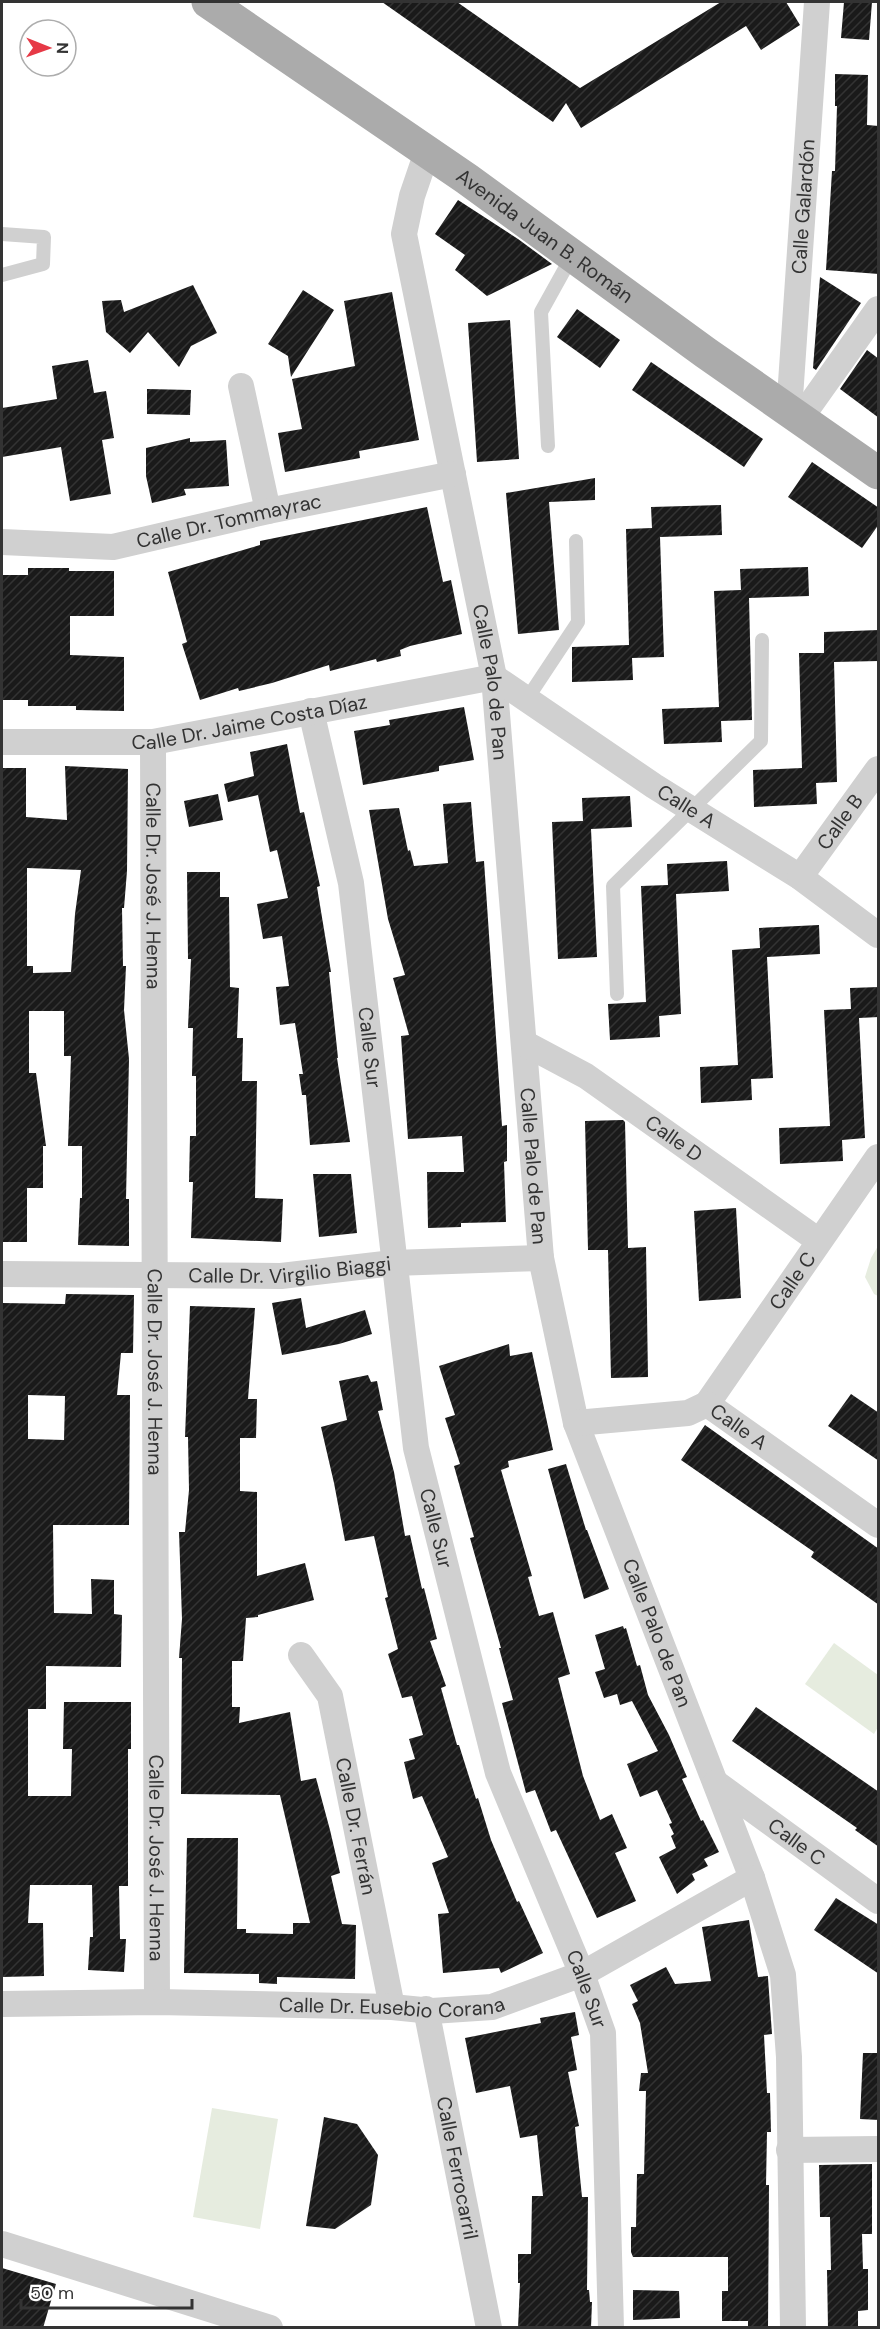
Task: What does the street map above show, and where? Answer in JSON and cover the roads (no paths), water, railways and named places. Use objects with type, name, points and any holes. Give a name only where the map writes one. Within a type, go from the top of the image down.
[{"type":"main road","name":"Avenida Juan B. Román","points":[[208,2],[427,152],[794,416],[879,473]]},
{"type":"street","name":"Calle Galardón","points":[[794,416],[817,2]]},
{"type":"street","name":"Calle Palo de Pan","points":[[427,152],[412,196],[404,234],[494,676],[541,1258],[576,1423],[752,1878],[783,1975],[789,2056],[793,2328]]},
{"type":"street","points":[[794,416],[879,309]]},
{"type":"street","points":[[241,386],[268,511]]},
{"type":"street","name":"Calle Dr. Tommayrac","points":[[2,542],[113,547],[268,511],[453,474]]},
{"type":"street","name":"Calle A","points":[[494,676],[690,808],[800,877],[879,935]]},
{"type":"street","name":"Calle Dr. Jaime Costa Díaz","points":[[2,742],[153,742],[494,676]]},
{"type":"street","name":"Calle Sur","points":[[311,711],[351,883],[416,1448],[498,1773],[582,1974],[603,2033],[611,2328]]},
{"type":"street","name":"Calle Dr. José J. Henna","points":[[153,742],[157,2002]]},
{"type":"street","name":"Calle B","points":[[800,877],[879,769]]},
{"type":"street","name":"Calle D","points":[[524,1043],[586,1076],[819,1241]]},
{"type":"street","name":"Calle C","points":[[707,1404],[879,1157]]},
{"type":"street","name":"Calle Dr. Virgilio Biaggi","points":[[2,1274],[281,1276],[393,1263],[541,1258]]},
{"type":"street","name":"Calle A","points":[[576,1423],[688,1413],[707,1404],[879,1525]]},
{"type":"street","name":"Calle Dr. Ferrán","points":[[301,1654],[330,1696],[392,2007]]},
{"type":"street","name":"Calle C","points":[[716,1783],[879,1900]]},
{"type":"street","name":"Calle Dr. Eusebio Corana","points":[[2,2004],[157,2002],[392,2007],[432,2011],[492,2007],[582,1974],[752,1878]]},
{"type":"street","name":"Calle Ferrocarril","points":[[426,2009],[489,2328]]},
{"type":"street","points":[[789,2150],[879,2149]]},
{"type":"street","points":[[2,2244],[270,2328]]},
{"type":"lane","points":[[2,234],[44,237],[43,264],[2,275]]},
{"type":"lane","points":[[548,446],[541,312],[572,256]]},
{"type":"lane","points":[[527,699],[578,622],[576,541]]},
{"type":"lane","points":[[617,994],[613,886],[760,741],[762,640]]}]
